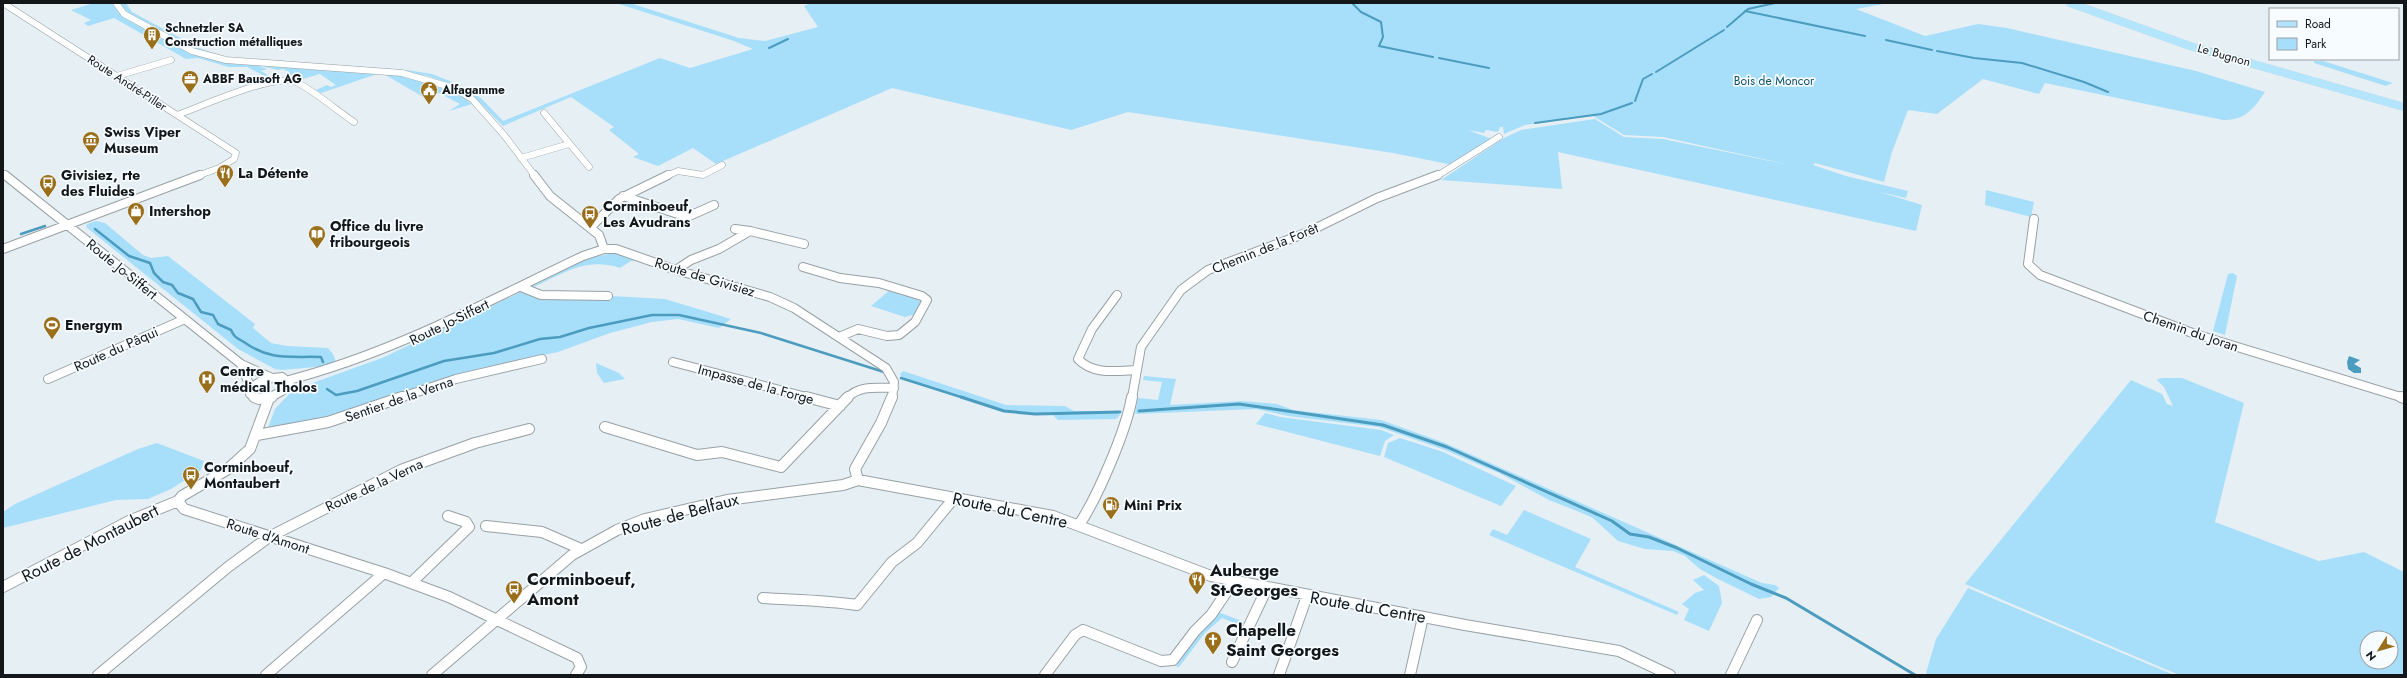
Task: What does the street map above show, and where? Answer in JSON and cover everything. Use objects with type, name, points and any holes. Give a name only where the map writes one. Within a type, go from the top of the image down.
[{"type":"main road","name":"Le Bugnon","points":[[2070,3],[2190,46],[2404,107]]},
{"type":"street","name":"Route André-Piller","points":[[3,3],[236,153],[234,159],[212,170],[67,224]]},
{"type":"street","points":[[116,3],[132,19],[161,35],[192,51],[226,60],[402,73],[425,78],[454,88],[472,99],[495,124],[552,199],[601,237],[604,249]]},
{"type":"street","points":[[117,76],[171,60]]},
{"type":"street","points":[[177,115],[209,104],[219,98],[281,78],[295,81],[354,122]]},
{"type":"street","points":[[544,113],[589,168]]},
{"type":"street","name":"Chemin de la Forêt","points":[[1079,526],[1086,514],[1125,421],[1136,370],[1137,357],[1145,338],[1181,290],[1198,276],[1217,265],[1306,234],[1377,198],[1434,178],[1499,137]]},
{"type":"street","points":[[521,158],[569,144]]},
{"type":"street","points":[[590,228],[623,196],[676,172],[687,171],[704,175],[722,165]]},
{"type":"street","name":"Route Jo-Siffert","points":[[3,174],[241,364],[272,378],[282,377],[288,380],[353,363],[408,342],[583,256],[604,249]]},
{"type":"street","points":[[623,196],[687,217],[714,205]]},
{"type":"street","name":"Chemin du Joran","points":[[2034,219],[2028,264],[2040,275],[2195,334],[2404,398]]},
{"type":"street","points":[[3,249],[67,224]]},
{"type":"street","points":[[735,229],[750,231],[804,244]]},
{"type":"street","points":[[676,270],[691,260],[719,249],[750,231]]},
{"type":"street","name":"Route de Givisiez","points":[[604,249],[631,253],[676,270],[778,300],[884,365],[889,371],[894,388]]},
{"type":"street","points":[[803,267],[840,278],[879,283],[922,296],[927,300],[918,319],[899,335],[887,336],[858,328],[839,337]]},
{"type":"street","points":[[521,286],[541,295],[608,296]]},
{"type":"street","points":[[1117,295],[1092,329],[1078,359],[1082,365],[1092,369],[1136,370]]},
{"type":"street","name":"Route du Pâqui","points":[[48,379],[185,319]]},
{"type":"street","name":"Sentier de la Verna","points":[[256,435],[328,422],[456,379],[542,359]]},
{"type":"street","name":"Impasse de la Forge","points":[[673,362],[840,406]]},
{"type":"street","name":"Route Jo-Siffert","points":[[241,364],[252,389]]},
{"type":"street","points":[[272,378],[260,382],[252,389],[250,394],[254,398],[269,398],[285,390],[289,383],[288,380]]},
{"type":"street","points":[[858,480],[855,469],[887,409],[894,388]]},
{"type":"street","name":"Impasse de la Forge","points":[[605,427],[697,455],[722,452],[777,468],[785,466],[840,406],[858,389],[894,388]]},
{"type":"street","points":[[178,500],[182,496],[234,464],[250,449],[269,398]]},
{"type":"street","name":"Route de la Verna","points":[[98,675],[228,567],[269,537],[401,470],[474,443],[529,429]]},
{"type":"street","name":"Route du Centre","points":[[858,480],[1044,514],[1211,576],[1307,596],[1618,651],[1670,675]]},
{"type":"street","name":"Route de Belfaux","points":[[432,675],[581,549],[630,524],[686,508],[780,492],[837,486],[858,480]]},
{"type":"street","points":[[763,598],[816,602],[834,601],[857,605],[892,562],[916,543],[954,498]]},
{"type":"street","name":"Route d'Amont","points":[[178,500],[184,509],[384,573],[449,597],[577,658],[581,667],[576,675]]},
{"type":"street","name":"Route de Montaubert","points":[[3,587],[128,521],[178,500]]},
{"type":"street","points":[[411,583],[469,527],[466,522],[448,516]]},
{"type":"street","points":[[486,526],[542,532],[581,549]]},
{"type":"street","points":[[266,675],[384,573]]},
{"type":"street","points":[[1046,675],[1075,635],[1082,630],[1161,661],[1173,660],[1198,627],[1211,615],[1234,581]]},
{"type":"street","points":[[1232,662],[1267,588]]},
{"type":"street","points":[[1279,675],[1307,596]]},
{"type":"street","points":[[1410,675],[1423,617]]},
{"type":"street","points":[[1731,675],[1757,620]]},
{"type":"green space","points":[[94,3],[112,3],[121,15],[189,52],[257,65],[267,69],[261,71],[271,77],[277,76],[254,83],[269,78],[247,67],[229,67],[198,58],[186,59],[114,18],[88,26],[84,23],[91,20],[71,10]]},
{"type":"green space","points":[[119,3],[126,3],[132,12],[199,48],[230,59],[196,49],[128,13]]},
{"type":"green space","name":"Bois de Moncor","points":[[616,3],[630,3],[739,38],[765,41],[818,27],[804,6],[811,3],[1889,3],[1856,9],[1925,36],[1978,24],[2007,28],[2196,71],[2265,92],[2248,113],[2231,120],[2223,120],[2045,83],[2039,94],[1983,79],[1937,114],[1908,110],[1892,152],[1884,182],[1815,163],[1813,165],[1846,176],[1908,191],[1906,198],[1880,192],[1922,205],[1916,231],[1558,152],[1562,189],[1441,180],[1504,138],[1521,130],[1595,119],[1624,137],[1663,139],[1790,165],[1663,137],[1624,135],[1593,116],[1525,125],[1504,134],[1503,127],[1500,127],[1498,132],[1486,130],[1484,133],[1468,130],[1492,139],[1453,165],[1393,153],[1128,112],[1071,130],[892,88],[716,164],[693,148],[658,166],[633,157],[639,154],[609,130],[614,127],[571,97],[503,126],[476,99],[456,86],[428,76],[404,72],[269,60],[407,70],[432,74],[460,85],[481,98],[503,121],[660,58],[690,68],[753,49],[734,41]]},
{"type":"green space","points":[[2314,61],[2323,61],[2393,83],[2386,86],[2314,63]]},
{"type":"green space","points":[[261,66],[380,73],[321,93],[316,90],[327,85],[331,87],[336,85],[320,74],[299,80],[294,77],[284,76],[290,73],[284,74],[289,72],[283,69],[278,70]]},
{"type":"green space","points":[[382,73],[430,81],[452,91],[472,104],[449,111],[460,104],[439,93],[425,98]]},
{"type":"green space","points":[[1986,190],[2034,202],[2031,217],[1985,205]]},
{"type":"green space","points":[[96,221],[105,223],[143,255],[151,258],[168,256],[255,324],[253,328],[271,343],[287,346],[328,348],[333,354],[337,365],[282,370],[275,369],[238,349],[86,227],[87,224]]},
{"type":"green space","points":[[614,253],[637,260],[631,261],[620,268],[596,264],[584,266],[563,273],[530,289],[531,287],[588,258]]},
{"type":"green space","points":[[2233,273],[2237,276],[2225,335],[2213,331],[2228,274]]},
{"type":"green space","points":[[890,290],[922,301],[916,314],[905,317],[871,306]]},
{"type":"green space","points":[[523,291],[665,299],[731,319],[719,328],[678,319],[652,322],[610,333],[558,352],[477,369],[439,380],[334,416],[268,428],[275,409],[293,390],[382,358]]},
{"type":"green space","points":[[596,363],[619,373],[625,379],[604,383],[597,373]]},
{"type":"green space","points":[[903,371],[1006,405],[1065,406],[1074,411],[1115,411],[1120,415],[1116,419],[1058,420],[1053,415],[1007,412],[903,380],[900,374]]},
{"type":"green space","points":[[1144,376],[1176,379],[1170,405],[1241,401],[1277,404],[1293,410],[1381,420],[1445,443],[1762,583],[1775,585],[1779,588],[1771,597],[1759,599],[1700,569],[1685,556],[1673,551],[1645,549],[1618,541],[1593,518],[1549,500],[1499,473],[1445,450],[1379,427],[1288,416],[1256,409],[1135,414],[1138,398],[1158,400],[1162,382],[1143,380]]},
{"type":"green space","points":[[2161,378],[2182,378],[2244,403],[2215,522],[2319,561],[2364,552],[2404,572],[2404,675],[2179,675],[1965,584],[2131,380],[2162,394],[2167,404],[2173,406],[2164,387],[2157,380]]},
{"type":"green space","points":[[1265,413],[1280,417],[1381,430],[1394,435],[1385,441],[1380,456],[1256,424]]},
{"type":"green space","points":[[1400,438],[1443,452],[1516,486],[1501,506],[1384,457],[1388,443]]},
{"type":"green space","points":[[157,443],[204,461],[201,470],[171,489],[148,499],[116,500],[3,528],[3,512],[15,504],[138,449]]},
{"type":"green space","points":[[1524,510],[1591,539],[1575,567],[1679,612],[1677,615],[1489,535],[1493,529],[1507,535]]},
{"type":"green space","points":[[1704,575],[1719,586],[1722,603],[1709,631],[1684,620],[1689,609],[1682,604],[1695,593],[1704,590],[1693,580]]},
{"type":"green space","points":[[1968,588],[2174,675],[1930,675],[1926,673],[1936,639]]},
{"type":"green space","points":[[1218,612],[1247,623],[1245,627],[1222,618],[1205,633],[1179,667],[1176,667],[1198,634]]},
{"type":"shaded area","points":[[2349,356],[2360,360],[2354,364],[2361,368],[2361,373],[2354,373],[2348,369],[2347,362]]},
{"type":"waterway","points":[[1352,3],[1361,12],[1381,22],[1383,37],[1379,46],[1433,57]]},
{"type":"waterway","points":[[1746,11],[1748,9],[1775,3]]},
{"type":"waterway","points":[[1727,27],[1746,11]]},
{"type":"waterway","points":[[1746,11],[1865,36]]},
{"type":"waterway","points":[[1656,72],[1724,30]]},
{"type":"waterway","points":[[769,48],[788,39]]},
{"type":"waterway","points":[[1886,40],[1932,50]]},
{"type":"waterway","points":[[1937,51],[1974,58],[2022,63],[2084,82],[2108,92]]},
{"type":"waterway","points":[[1439,58],[1489,68]]},
{"type":"waterway","points":[[1635,101],[1643,79],[1652,74]]},
{"type":"waterway","points":[[1535,123],[1601,114],[1632,103]]},
{"type":"waterway","points":[[21,234],[45,226]]},
{"type":"waterway","points":[[95,229],[129,256],[150,263],[154,273],[163,282],[172,285],[178,293],[193,299],[201,312],[213,315],[218,324],[231,330],[236,337],[254,348],[272,355],[290,357],[321,357],[323,362]]},
{"type":"waterway","points":[[327,389],[336,395],[357,391],[444,361],[494,353],[540,339],[560,337],[589,328],[652,315],[679,315],[761,333],[884,372]]},
{"type":"waterway","points":[[901,378],[964,398]]},
{"type":"waterway","points":[[961,397],[1004,411],[1035,414],[1120,412]]},
{"type":"waterway","points":[[1139,411],[1239,404],[1383,425],[1447,447],[1612,521],[1630,534],[1649,537],[1677,548],[1751,584],[1786,598],[1915,675]]},
{"type":"place","name":"Schnetzler SA Construction métalliques","points":[[152,50]]},
{"type":"place","name":"ABBF Bausoft AG","points":[[190,94]]},
{"type":"place","name":"Alfagamme","points":[[429,105]]},
{"type":"place","name":"Swiss Viper Museum","points":[[91,155]]},
{"type":"place","name":"La Détente","points":[[225,188]]},
{"type":"place","name":"Givisiez, rte des Fluides","points":[[48,198]]},
{"type":"place","name":"Intershop","points":[[136,226]]},
{"type":"place","name":"Corminboeuf, Les Avudrans","points":[[590,229]]},
{"type":"place","name":"Office du livre fribourgeois","points":[[317,249]]},
{"type":"place","name":"Energym","points":[[52,340]]},
{"type":"place","name":"Centre médical Tholos","points":[[207,394]]},
{"type":"place","name":"Corminboeuf, Montaubert","points":[[191,490]]},
{"type":"place","name":"Mini Prix","points":[[1111,520]]},
{"type":"place","name":"Auberge St-Georges","points":[[1197,595]]},
{"type":"place","name":"Corminboeuf, Amont","points":[[514,604]]},
{"type":"place","name":"Chapelle Saint Georges","points":[[1213,655]]}]
